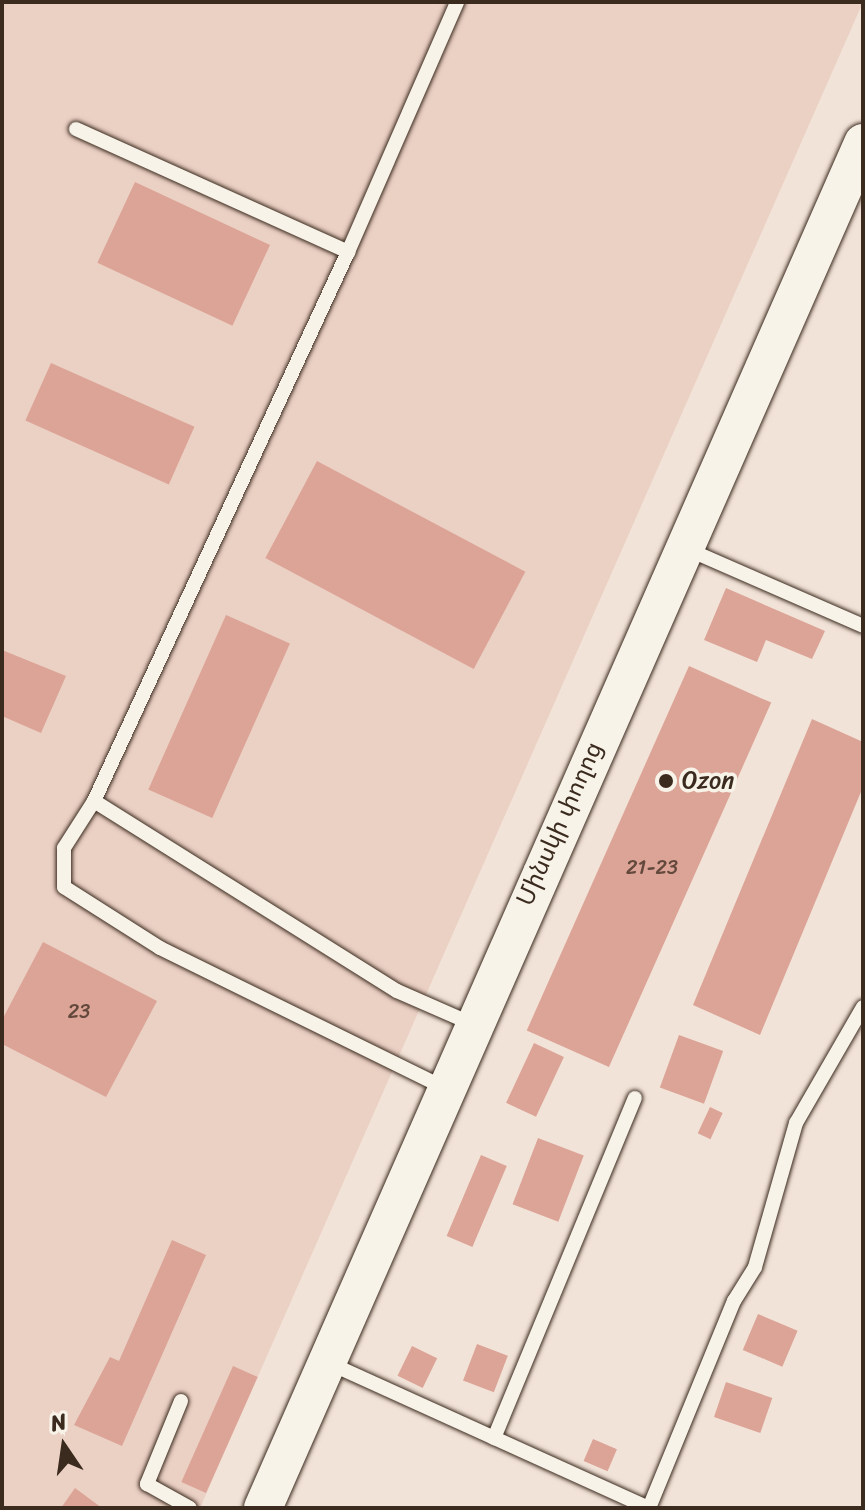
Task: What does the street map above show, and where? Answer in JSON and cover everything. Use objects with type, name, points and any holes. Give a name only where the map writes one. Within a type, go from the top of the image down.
[{"type":"main road","name":"Մինսկի փողոց","points":[[263,1508],[329,1363],[472,1024],[863,143]]},
{"type":"lane","points":[[446,1089],[235,987],[64,887],[64,848],[94,801],[348,252],[457,2]]},
{"type":"lane","points":[[76,129],[348,252]]},
{"type":"lane","points":[[683,547],[863,626]]},
{"type":"lane","points":[[94,801],[397,991],[472,1024]]},
{"type":"lane","points":[[329,1363],[649,1508],[734,1301],[755,1267],[796,1123],[863,1007]]},
{"type":"lane","points":[[494,1438],[635,1098]]},
{"type":"lane","points":[[181,1401],[147,1484],[190,1508]]},
{"type":"shaded area","points":[[2,2],[863,2],[200,1508],[2,1508]]},
{"type":"building","points":[[135,182],[270,245],[232,326],[97,263]]},
{"type":"building","points":[[51,363],[194,427],[169,484],[25,421]]},
{"type":"building","points":[[317,461],[525,572],[474,669],[265,558]]},
{"type":"building","points":[[726,588],[825,631],[812,659],[766,640],[757,662],[704,640]]},
{"type":"building","points":[[226,615],[290,643],[212,818],[148,789]]},
{"type":"building","points":[[2,650],[66,676],[41,733],[2,716]]},
{"type":"building","points":[[689,666],[771,703],[609,1067],[527,1031]]},
{"type":"building","points":[[812,719],[863,742],[863,787],[760,1035],[693,1005]]},
{"type":"building","points":[[43,942],[157,1001],[106,1097],[2,1044],[2,1020]]},
{"type":"building","points":[[679,1035],[723,1051],[704,1104],[660,1088]]},
{"type":"building","points":[[534,1043],[564,1057],[536,1117],[506,1103]]},
{"type":"building","points":[[710,1107],[723,1113],[710,1139],[698,1133]]},
{"type":"building","points":[[538,1138],[584,1156],[558,1222],[513,1204]]},
{"type":"building","points":[[481,1155],[507,1166],[472,1247],[447,1236]]},
{"type":"building","points":[[172,1240],[206,1255],[122,1446],[74,1425],[110,1357],[119,1361]]},
{"type":"building","points":[[758,1314],[798,1331],[782,1367],[743,1350]]},
{"type":"building","points":[[477,1344],[508,1356],[494,1392],[463,1380]]},
{"type":"building","points":[[412,1346],[437,1358],[423,1388],[398,1376]]},
{"type":"building","points":[[233,1366],[258,1377],[206,1493],[181,1482]]},
{"type":"building","points":[[726,1382],[772,1398],[760,1433],[714,1417]]},
{"type":"building","points":[[593,1439],[617,1449],[608,1471],[584,1461]]},
{"type":"building","points":[[75,1488],[102,1508],[61,1508]]},
{"type":"place","name":"Ozon","points":[[666,781]]}]
